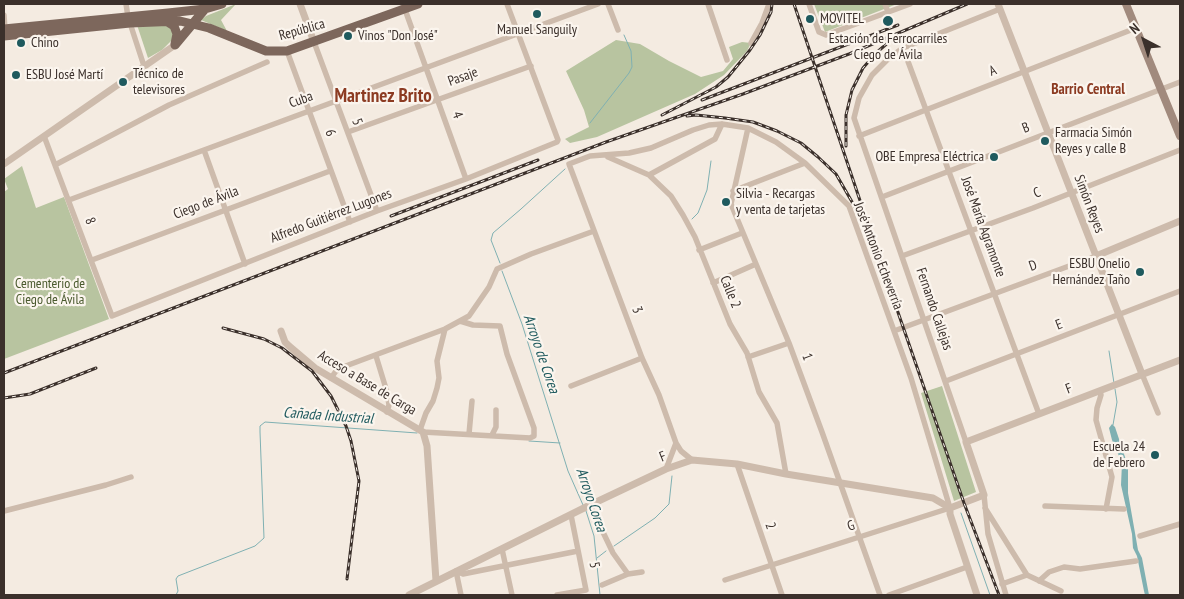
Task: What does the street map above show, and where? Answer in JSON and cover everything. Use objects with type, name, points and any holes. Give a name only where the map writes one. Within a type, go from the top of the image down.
[{"type":"main road","points":[[5,32],[129,20],[205,9],[222,4]]},
{"type":"main road","name":"República","points":[[129,20],[180,20],[193,23],[266,51],[287,51],[404,6],[418,4]]},
{"type":"main road","points":[[1126,4],[1180,136]]},
{"type":"main road","points":[[175,44],[205,9]]},
{"type":"main road","points":[[166,20],[174,26],[177,34],[175,44]]},
{"type":"main road","points":[[175,44],[204,27]]},
{"type":"street","points":[[126,4],[129,20],[144,66]]},
{"type":"street","name":"5","points":[[294,4],[303,14]]},
{"type":"street","name":"5","points":[[300,4],[377,211]]},
{"type":"street","points":[[507,4],[531,66]]},
{"type":"street","name":"Cuba","points":[[69,200],[598,4]]},
{"type":"street","points":[[608,4],[618,30]]},
{"type":"street","points":[[708,4],[727,60]]},
{"type":"street","points":[[751,43],[762,23],[769,4]]},
{"type":"street","points":[[809,4],[819,32],[826,35],[910,4]]},
{"type":"street","points":[[885,4],[888,12]]},
{"type":"street","name":"4","points":[[404,6],[466,179]]},
{"type":"street","name":"Fernando Callejas","points":[[999,6],[903,48],[889,58],[872,75],[859,98],[854,118],[984,495],[988,534],[1006,595]]},
{"type":"street","name":"Simón Reyes","points":[[999,6],[1158,413]]},
{"type":"street","points":[[4,15],[5,32]]},
{"type":"street","name":"A","points":[[859,136],[1136,28]]},
{"type":"street","points":[[4,164],[175,44]]},
{"type":"street","name":"José María Agramonte","points":[[903,48],[1039,414]]},
{"type":"street","name":"6","points":[[287,51],[350,222]]},
{"type":"street","points":[[55,165],[169,105],[267,62]]},
{"type":"street","name":"Pasaje","points":[[348,132],[531,66]]},
{"type":"street","name":"Alfredo Guitiérrez Lugones","points":[[112,316],[557,142],[558,140],[531,66]]},
{"type":"street","name":"B","points":[[882,197],[1180,82]]},
{"type":"street","points":[[604,155],[630,153],[651,148],[709,125],[722,124],[748,128]]},
{"type":"street","points":[[649,175],[715,139],[722,124]]},
{"type":"street","name":"José Antonio Echeverría","points":[[748,128],[776,142],[805,163],[849,206],[911,378],[950,508]]},
{"type":"street","name":"1","points":[[748,128],[731,204],[789,343],[842,483],[880,595]]},
{"type":"street","name":"8","points":[[44,136],[112,316]]},
{"type":"street","points":[[204,150],[245,264]]},
{"type":"street","name":"C","points":[[902,256],[1071,194],[1180,150]]},
{"type":"street","name":"3","points":[[604,155],[590,156],[569,164],[676,443],[681,451],[692,460]]},
{"type":"street","name":"Calle 2","points":[[604,155],[649,175],[672,196],[692,231],[730,324],[748,356],[759,392],[777,423],[786,474]]},
{"type":"street","points":[[733,191],[805,163]]},
{"type":"street","name":"Ciego de Ávila","points":[[92,260],[330,171]]},
{"type":"street","name":"D","points":[[894,331],[1096,256],[1180,221]]},
{"type":"street","points":[[331,378],[342,367],[445,329],[469,316],[489,287],[496,269],[594,231]]},
{"type":"street","points":[[699,250],[742,233]]},
{"type":"street","points":[[713,282],[756,264]]},
{"type":"street","name":"E","points":[[946,381],[1180,291]]},
{"type":"street","points":[[445,329],[437,361],[439,378],[437,388],[433,401],[426,413],[421,431],[530,438],[534,436],[526,405],[507,354],[500,326],[473,325],[460,321]]},
{"type":"street","name":"Acceso a Base de Carga","points":[[281,331],[285,342],[314,368],[421,431],[427,446],[436,581]]},
{"type":"street","points":[[748,356],[789,343]]},
{"type":"street","points":[[376,356],[387,392],[389,405],[387,412]]},
{"type":"street","points":[[571,386],[642,358]]},
{"type":"street","name":"F","points":[[966,442],[1180,360]]},
{"type":"street","points":[[1102,390],[1096,420],[1112,477],[1106,509]]},
{"type":"street","points":[[469,434],[472,401]]},
{"type":"street","points":[[492,435],[496,427],[496,410]]},
{"type":"street","points":[[666,470],[676,443]]},
{"type":"street","name":"F","points":[[408,595],[590,505],[692,460],[737,464],[786,474],[934,498],[950,508]]},
{"type":"street","name":"2","points":[[737,464],[770,565],[782,595]]},
{"type":"street","points":[[4,511],[131,477]]},
{"type":"street","name":"G","points":[[725,580],[950,508],[984,495]]},
{"type":"street","points":[[590,505],[613,553],[628,574]]},
{"type":"street","points":[[1045,506],[1124,509]]},
{"type":"street","points":[[950,508],[950,514],[977,595]]},
{"type":"street","points":[[985,508],[1027,575],[1060,591]]},
{"type":"street","name":"5","points":[[557,595],[586,590],[571,515]]},
{"type":"street","points":[[1140,536],[1180,524]]},
{"type":"street","points":[[502,549],[512,595]]},
{"type":"street","points":[[456,571],[463,574],[578,551]]},
{"type":"street","points":[[1039,581],[1049,572],[1064,567],[1080,569],[1136,561]]},
{"type":"street","points":[[889,595],[967,567]]},
{"type":"street","points":[[456,571],[461,595]]},
{"type":"street","points":[[602,585],[628,574],[642,572]]},
{"type":"street","points":[[1002,584],[1027,575]]},
{"type":"green space","points":[[236,4],[221,20],[227,31],[201,20],[206,16]]},
{"type":"green space","points":[[814,4],[897,4],[825,32]]},
{"type":"green space","points":[[164,24],[173,29],[173,39],[162,50],[148,58],[137,25]]},
{"type":"green space","points":[[616,40],[640,44],[701,77],[723,71],[733,59],[729,47],[742,42],[751,43],[747,51],[724,75],[695,94],[597,137],[570,143],[565,139],[589,127],[584,110],[566,71]]},
{"type":"green space","name":"Cementerio de Ciego de Ávila","points":[[22,166],[36,208],[64,197],[109,319],[4,359],[4,192],[8,189],[4,179]]},
{"type":"green space","points":[[942,386],[976,492],[954,501],[921,393]]},
{"type":"water","points":[[1112,424],[1115,427],[1128,466],[1128,493],[1138,550],[1142,558],[1149,595],[1145,595],[1137,556],[1133,548],[1132,534],[1121,485],[1122,463],[1109,428]]},
{"type":"waterway","name":"Arroyo de Corea","points":[[590,123],[632,67],[631,51],[624,35]]},
{"type":"waterway","points":[[692,219],[698,213],[707,190],[711,161]]},
{"type":"waterway","name":"Arroyo de Corea","points":[[500,263],[491,240],[493,233],[565,169]]},
{"type":"waterway","name":"Arroyo de Corea","points":[[502,271],[522,324],[568,471],[583,505]]},
{"type":"waterway","points":[[1109,351],[1114,383]]},
{"type":"waterway","points":[[1113,425],[1117,402],[1115,389]]},
{"type":"waterway","name":"Cañada Industrial","points":[[176,595],[178,591],[176,579],[178,576],[255,546],[264,538],[260,426],[265,422],[417,433]]},
{"type":"waterway","name":"Cañada Industrial","points":[[529,441],[560,443]]},
{"type":"waterway","points":[[614,546],[655,518],[669,504],[672,476]]},
{"type":"waterway","name":"Arroyo Corea","points":[[586,511],[594,536],[600,595]]},
{"type":"waterway","points":[[961,513],[990,595]]},
{"type":"waterway","points":[[597,558],[606,551]]},
{"type":"railway","points":[[662,115],[716,87],[728,77],[760,35],[771,12],[772,4]]},
{"type":"railway","points":[[794,4],[964,503],[999,595]]},
{"type":"railway","points":[[4,373],[606,142],[743,94],[849,54],[967,4]]},
{"type":"railway","points":[[702,100],[898,25]]},
{"type":"railway","points":[[846,146],[846,115],[852,90],[863,68],[890,41]]},
{"type":"railway","points":[[687,116],[696,115],[753,122],[801,143],[836,174],[859,214]]},
{"type":"railway","points":[[391,216],[538,160]]},
{"type":"railway","points":[[223,328],[264,339],[282,348],[312,371],[331,396],[346,426],[359,481],[347,579]]},
{"type":"railway","points":[[4,398],[30,394],[96,368]]},
{"type":"place","name":"Manuel Sanguily","points":[[537,14]]},
{"type":"place","name":"MOVITEL","points":[[810,19]]},
{"type":"place","name":"Estación de Ferrocarriles Ciego de Ávila","points":[[888,21]]},
{"type":"place","name":"Vinos \"Don José\"","points":[[348,36]]},
{"type":"place","name":"Chino","points":[[21,43]]},
{"type":"place","name":"ESBU José Martí","points":[[16,75]]},
{"type":"place","name":"Técnico de televisores","points":[[123,82]]},
{"type":"place","name":"Farmacia Simón Reyes y calle B","points":[[1045,141]]},
{"type":"place","name":"OBE Empresa Eléctrica","points":[[994,157]]},
{"type":"place","name":"Silvia - Recargas y venta de tarjetas","points":[[726,202]]},
{"type":"place","name":"ESBU Onelio Hernández Taño","points":[[1140,272]]},
{"type":"place","name":"Escuela 24 de Febrero","points":[[1155,455]]},
{"type":"district","name":"Barrio Central","points":[[1088,90]]},
{"type":"district","name":"Martinez Brito","points":[[383,97]]}]
